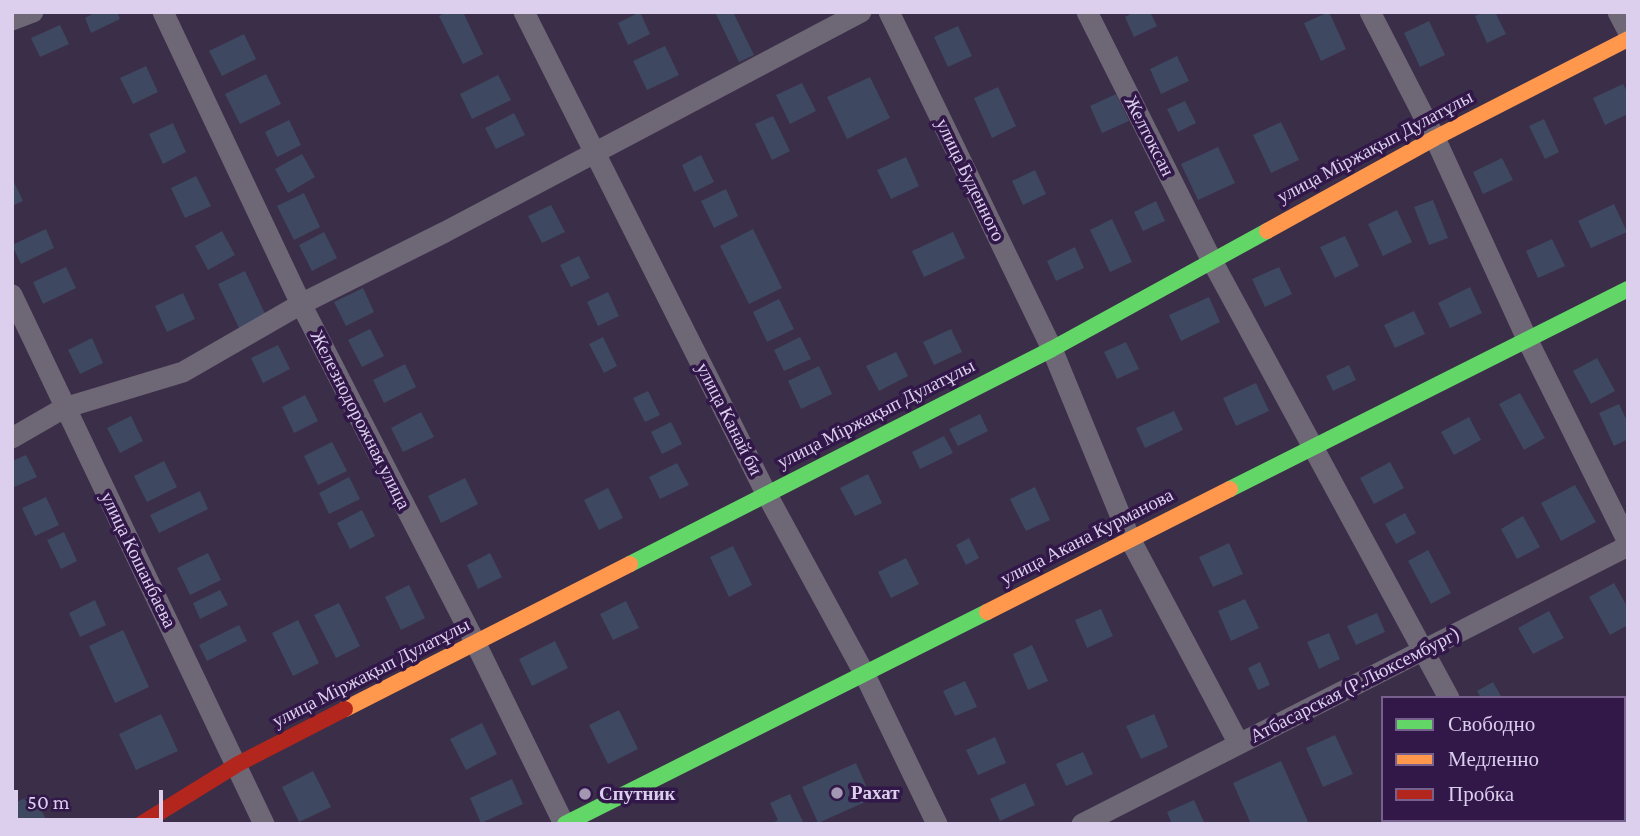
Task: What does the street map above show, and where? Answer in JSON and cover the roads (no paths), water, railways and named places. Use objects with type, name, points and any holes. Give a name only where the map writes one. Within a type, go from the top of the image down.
[{"type":"street","points":[[12,20],[33,12]]},
{"type":"street","name":"Железнодорожная улица","points":[[163,12],[301,304],[476,644],[564,824]]},
{"type":"street","name":"улица Канай би","points":[[524,12],[766,493],[864,673],[937,824]]},
{"type":"street","points":[[12,438],[64,408],[183,372],[301,304],[861,12]]},
{"type":"street","name":"улица Буденного","points":[[889,12],[1052,349],[1130,539],[1239,744]]},
{"type":"street","name":"Желтоксан","points":[[1087,12],[1211,259],[1315,446],[1448,696]]},
{"type":"street","points":[[1370,12],[1435,138],[1527,339],[1628,544]]},
{"type":"street","points":[[1618,12],[1628,31]]},
{"type":"street","name":"улица Міржақып Дулатұлы","points":[[141,824],[237,764],[1052,349],[1211,259],[1435,138],[1628,39]]},
{"type":"street","name":"улица Акана Курманова","points":[[564,824],[1628,289]]},
{"type":"street","name":"улица Кошанбаева","points":[[12,295],[264,824]]},
{"type":"street","name":"Атбасарская (Р.Люксембург)","points":[[1082,824],[1628,544]]},
{"type":"place","name":"Рахат","points":[[837,793]]},
{"type":"place","name":"Спутник","points":[[585,794]]}]
